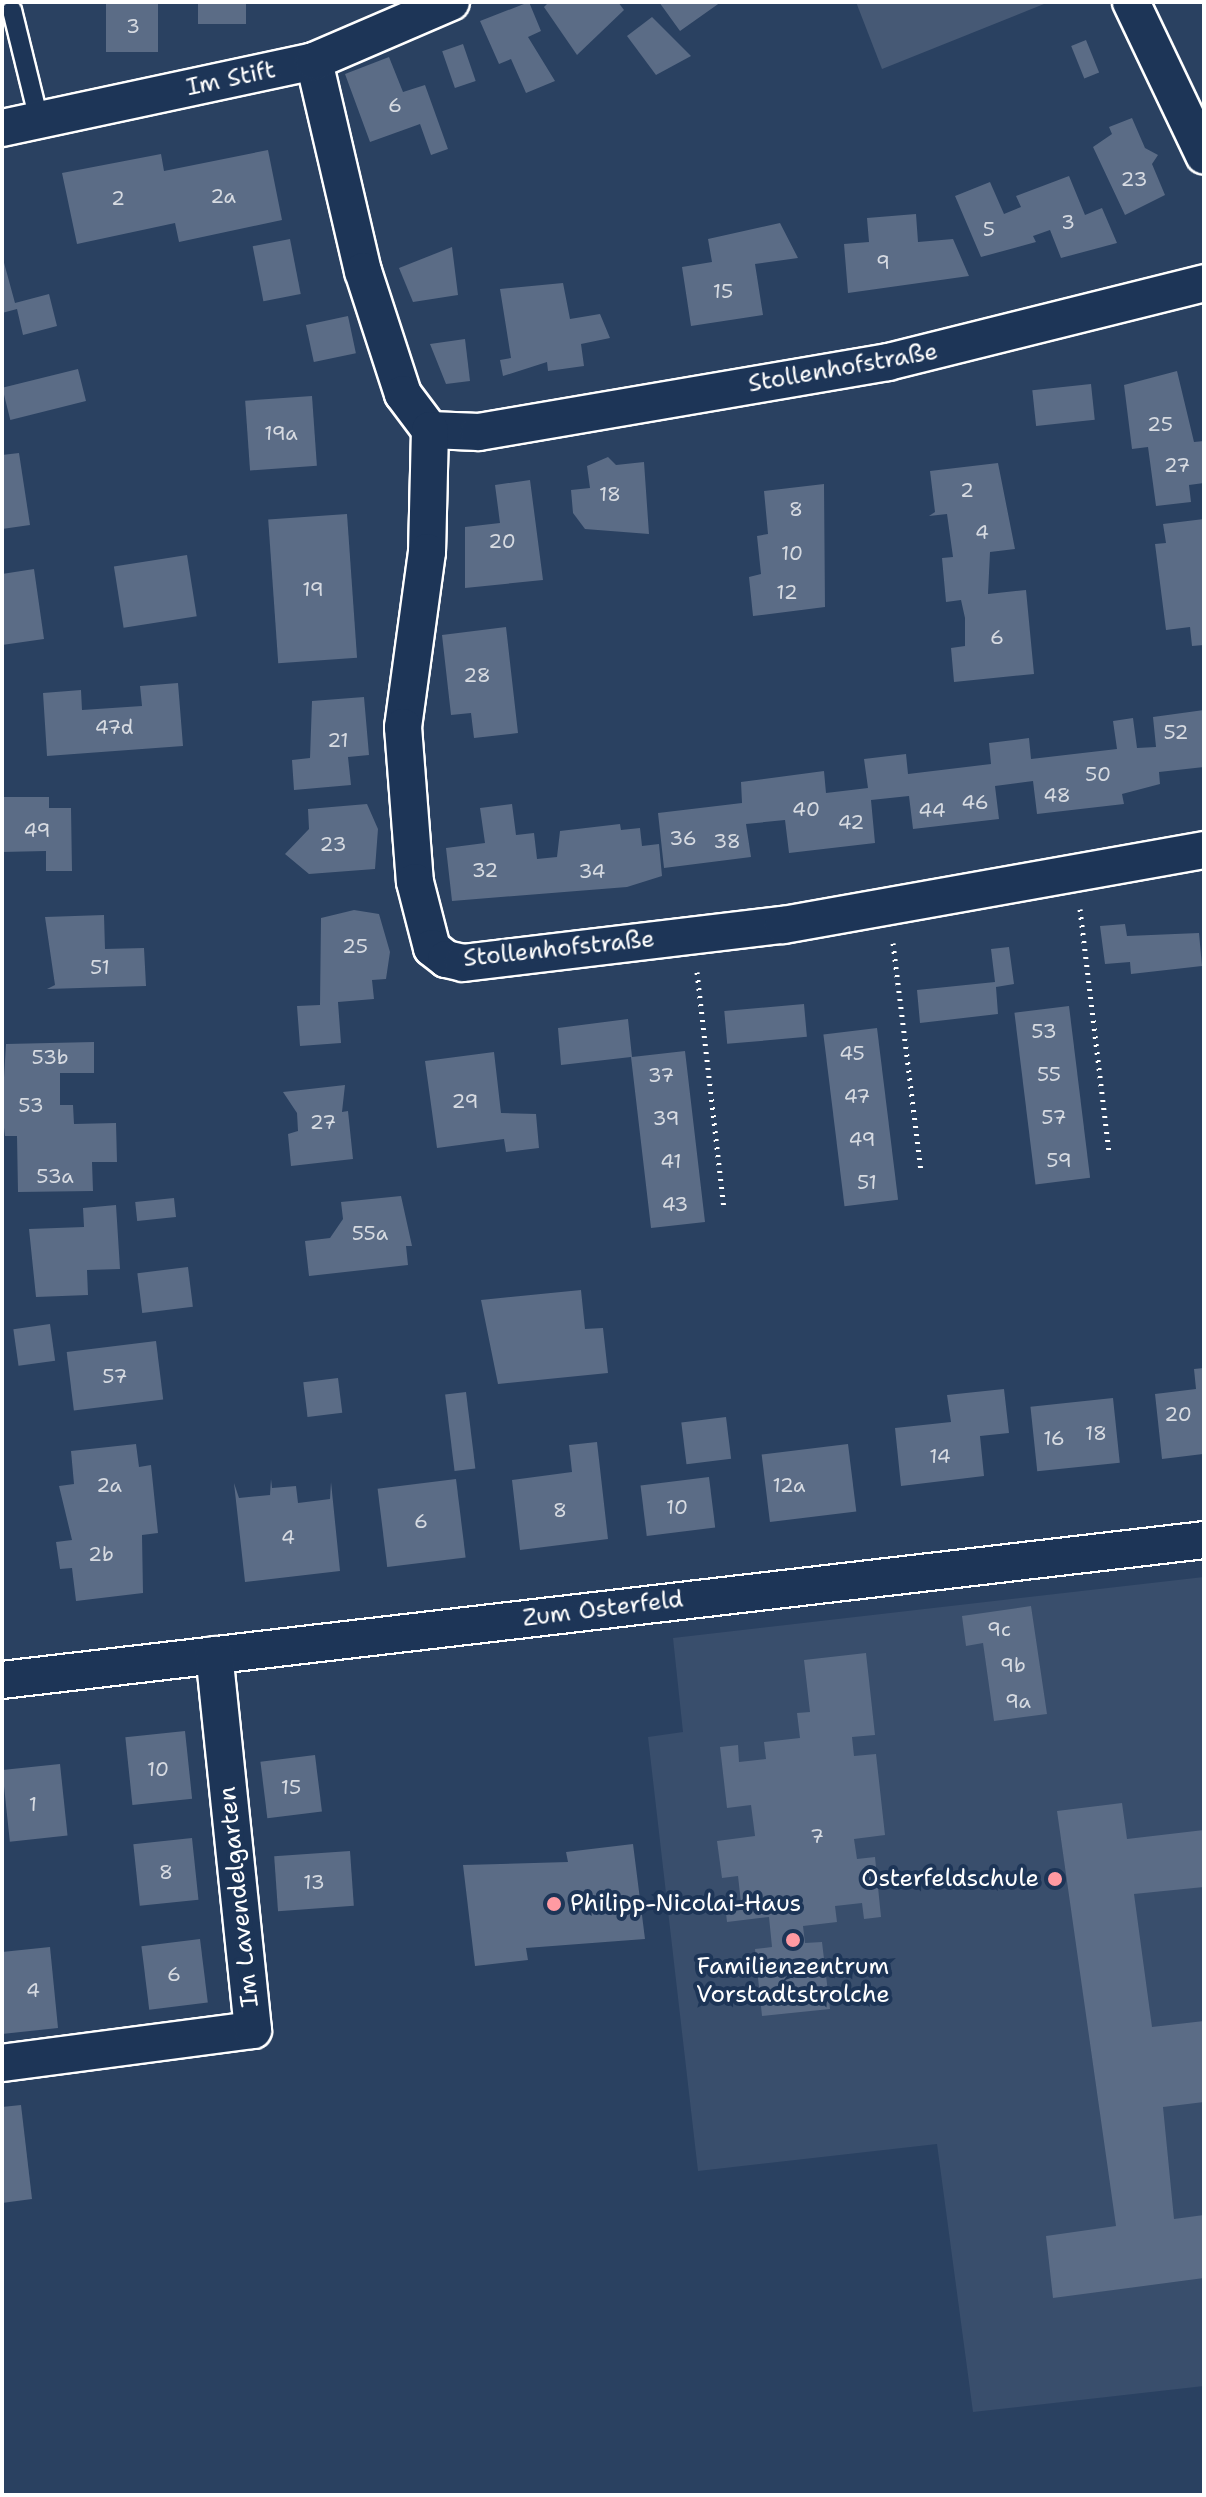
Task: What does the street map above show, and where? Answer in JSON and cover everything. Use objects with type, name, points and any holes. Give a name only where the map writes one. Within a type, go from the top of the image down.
[{"type":"street","name":"Im Stift","points":[[2,128],[314,61],[451,2]]},
{"type":"street","points":[[1131,2],[1204,155]]},
{"type":"street","points":[[314,61],[363,271],[403,394],[430,430]]},
{"type":"street","name":"Stollenhofstraße","points":[[1204,283],[888,362],[479,432],[430,430],[427,552],[403,727],[415,882],[432,948],[463,963],[693,935],[888,906],[1204,850]]},
{"type":"street","name":"Zum Osterfeld","points":[[2,1680],[1204,1540]]},
{"type":"street","name":"Im Lavendelgarten","points":[[2,2063],[253,2030],[214,1655]]},
{"type":"lane","points":[[12,10],[39,120]]},
{"type":"path","points":[[1075,873],[1109,1152]]},
{"type":"path","points":[[888,906],[921,1172]]},
{"type":"path","points":[[693,935],[724,1208]]},
{"type":"shaded area","points":[[856,2],[1049,2],[882,69]]},
{"type":"shaded area","name":"Osterfeldschule","points":[[1204,1577],[1204,2386],[973,2412],[937,2144],[698,2171],[648,1737],[683,1732],[673,1638]]},
{"type":"building","points":[[106,2],[158,2],[158,52],[106,52]]},
{"type":"building","points":[[198,2],[246,2],[246,24],[198,24]]},
{"type":"building","points":[[529,2],[541,31],[528,37],[555,81],[526,93],[511,59],[499,64],[480,21]]},
{"type":"building","points":[[549,2],[618,2],[624,10],[577,55],[544,7]]},
{"type":"building","points":[[659,2],[721,2],[680,31]]},
{"type":"building","points":[[652,17],[691,56],[656,75],[627,36]]},
{"type":"building","points":[[1086,40],[1099,72],[1084,78],[1071,46]]},
{"type":"building","points":[[463,44],[476,81],[455,88],[442,51]]},
{"type":"building","points":[[389,57],[403,92],[425,85],[448,149],[431,155],[420,124],[370,142],[345,74]]},
{"type":"building","points":[[1132,118],[1145,148],[1158,155],[1152,164],[1165,195],[1125,215],[1093,147],[1112,134],[1109,127]]},
{"type":"building","points":[[268,150],[282,220],[179,242],[175,223],[77,244],[62,173],[161,154],[164,171]]},
{"type":"building","points":[[1069,176],[1085,215],[1102,208],[1117,243],[1061,258],[1050,230],[1033,236],[1036,242],[981,257],[955,196],[990,182],[1004,214],[1021,207],[1016,196]]},
{"type":"building","points":[[916,214],[918,242],[953,239],[969,276],[848,293],[844,244],[869,242],[867,218]]},
{"type":"building","points":[[780,223],[798,258],[755,264],[763,315],[691,326],[682,267],[712,262],[708,239]]},
{"type":"building","points":[[290,239],[301,294],[263,301],[253,246]]},
{"type":"building","points":[[452,247],[458,295],[413,302],[399,268]]},
{"type":"building","points":[[3,259],[15,303],[49,294],[57,326],[23,335],[17,309],[2,313]]},
{"type":"building","points":[[563,283],[570,319],[600,314],[610,338],[581,344],[584,366],[548,371],[547,362],[503,376],[500,360],[511,358],[500,289]]},
{"type":"building","points":[[348,316],[356,353],[314,362],[306,325]]},
{"type":"building","points":[[465,339],[470,381],[446,384],[430,344]]},
{"type":"building","points":[[78,369],[86,401],[10,420],[2,388]]},
{"type":"building","points":[[1177,371],[1194,442],[1204,441],[1204,483],[1189,485],[1191,502],[1156,506],[1148,447],[1132,449],[1124,385]]},
{"type":"building","points":[[1091,384],[1095,420],[1036,426],[1032,390]]},
{"type":"building","points":[[312,396],[317,466],[250,471],[245,401]]},
{"type":"building","points":[[19,453],[30,525],[2,529],[2,455]]},
{"type":"building","points":[[608,457],[616,465],[644,462],[649,534],[585,529],[573,513],[571,490],[590,488],[587,466]]},
{"type":"building","points":[[998,463],[1015,549],[990,552],[988,594],[1026,590],[1034,674],[954,682],[951,648],[965,646],[965,618],[961,600],[946,602],[942,558],[953,557],[947,514],[929,516],[935,512],[930,471]]},
{"type":"building","points":[[530,480],[543,580],[465,588],[465,527],[500,523],[495,485]]},
{"type":"building","points":[[824,484],[825,607],[753,616],[749,577],[761,574],[757,536],[768,534],[764,491]]},
{"type":"building","points":[[347,514],[357,658],[278,663],[268,520]]},
{"type":"building","points":[[1204,519],[1204,645],[1192,646],[1190,627],[1166,630],[1155,544],[1166,543],[1163,524]]},
{"type":"building","points":[[187,555],[197,616],[124,628],[114,567]]},
{"type":"building","points":[[34,569],[44,639],[2,645],[2,574]]},
{"type":"building","points":[[506,627],[518,733],[474,738],[471,713],[451,715],[442,635]]},
{"type":"building","points":[[178,683],[183,746],[47,756],[43,693],[81,690],[82,710],[142,706],[140,686]]},
{"type":"building","points":[[364,697],[369,755],[348,757],[351,785],[294,790],[292,760],[310,758],[312,701]]},
{"type":"building","points":[[1204,710],[1204,767],[1159,772],[1160,784],[1122,794],[1124,804],[1037,814],[1033,781],[995,786],[999,819],[913,829],[909,796],[871,800],[875,843],[789,853],[785,820],[746,824],[751,857],[664,868],[658,813],[742,803],[741,782],[824,771],[826,793],[868,788],[864,759],[906,754],[908,774],[991,764],[989,743],[1029,738],[1031,759],[1117,749],[1113,721],[1133,718],[1137,748],[1156,747],[1153,717]]},
{"type":"building","points":[[2,797],[49,797],[49,808],[71,808],[72,871],[46,871],[46,851],[2,852]]},
{"type":"building","points":[[367,804],[378,829],[375,869],[309,874],[285,854],[309,829],[308,809]]},
{"type":"building","points":[[512,804],[516,835],[534,833],[537,859],[557,857],[560,831],[620,824],[621,830],[640,828],[642,846],[659,844],[662,876],[627,887],[452,901],[446,848],[485,843],[480,808]]},
{"type":"building","points":[[354,910],[379,914],[390,952],[386,979],[372,980],[374,999],[338,1002],[341,1043],[300,1046],[297,1006],[320,1005],[321,918]]},
{"type":"building","points":[[104,915],[105,949],[144,948],[146,986],[47,989],[55,985],[45,917]]},
{"type":"building","points":[[1125,924],[1127,936],[1199,933],[1202,966],[1131,974],[1130,962],[1105,964],[1100,926]]},
{"type":"building","points":[[1009,947],[1014,984],[996,987],[998,1014],[920,1023],[917,990],[995,982],[991,949]]},
{"type":"building","points":[[804,1004],[807,1037],[727,1044],[724,1011]]},
{"type":"building","points":[[1069,1006],[1090,1178],[1035,1184],[1014,1013]]},
{"type":"building","points":[[628,1019],[632,1057],[685,1051],[705,1222],[651,1228],[631,1057],[561,1065],[558,1028]]},
{"type":"building","points":[[877,1028],[898,1200],[844,1206],[823,1035]]},
{"type":"building","points":[[94,1042],[94,1073],[60,1073],[60,1105],[73,1105],[74,1124],[116,1123],[117,1162],[92,1162],[93,1191],[18,1192],[17,1136],[5,1136],[2,1111],[6,1044]]},
{"type":"building","points":[[494,1052],[501,1113],[536,1114],[539,1148],[506,1152],[504,1139],[437,1148],[425,1061]]},
{"type":"building","points":[[345,1085],[342,1112],[348,1111],[353,1159],[291,1166],[288,1134],[298,1131],[297,1113],[283,1092]]},
{"type":"building","points":[[401,1196],[412,1246],[406,1246],[408,1265],[309,1276],[305,1241],[330,1238],[343,1219],[341,1202]]},
{"type":"building","points":[[174,1198],[176,1217],[137,1221],[135,1202]]},
{"type":"building","points":[[116,1205],[120,1269],[87,1270],[88,1295],[36,1297],[29,1229],[84,1227],[83,1208]]},
{"type":"building","points":[[188,1267],[193,1307],[142,1313],[137,1273]]},
{"type":"building","points":[[581,1290],[585,1329],[603,1328],[608,1373],[498,1384],[481,1300]]},
{"type":"building","points":[[50,1324],[55,1361],[19,1366],[13,1329]]},
{"type":"building","points":[[156,1341],[163,1400],[74,1411],[67,1352]]},
{"type":"building","points":[[1204,1368],[1203,1454],[1162,1459],[1155,1394],[1196,1389],[1194,1369]]},
{"type":"building","points":[[338,1378],[342,1413],[308,1417],[303,1382]]},
{"type":"building","points":[[1004,1389],[1009,1433],[980,1436],[984,1476],[901,1486],[895,1428],[951,1422],[947,1395]]},
{"type":"building","points":[[466,1392],[475,1468],[455,1471],[445,1395]]},
{"type":"building","points":[[1113,1398],[1120,1463],[1037,1471],[1030,1407]]},
{"type":"building","points":[[726,1417],[731,1459],[686,1464],[681,1422]]},
{"type":"building","points":[[597,1442],[608,1539],[520,1550],[512,1480],[572,1472],[569,1445]]},
{"type":"building","points":[[136,1444],[139,1467],[151,1465],[158,1533],[142,1535],[143,1593],[76,1601],[72,1568],[60,1569],[56,1542],[72,1540],[59,1486],[74,1484],[71,1451]]},
{"type":"building","points":[[848,1444],[856,1511],[770,1522],[762,1455]]},
{"type":"building","points":[[709,1477],[715,1528],[647,1536],[641,1485]]},
{"type":"building","points":[[271,1479],[272,1488],[296,1486],[298,1503],[330,1499],[331,1482],[340,1571],[245,1582],[234,1483],[239,1498],[270,1495]]},
{"type":"building","points":[[456,1479],[466,1557],[387,1567],[378,1489]]},
{"type":"building","points":[[1031,1606],[1047,1714],[994,1721],[983,1643],[966,1646],[962,1616]]},
{"type":"building","points":[[866,1653],[875,1735],[852,1737],[854,1756],[876,1754],[885,1835],[854,1839],[857,1859],[875,1857],[881,1917],[864,1919],[862,1903],[835,1906],[837,1922],[803,1926],[805,1943],[822,1942],[830,2009],[762,2016],[755,1949],[772,1947],[769,1917],[727,1922],[725,1904],[741,1903],[738,1876],[722,1878],[717,1841],[755,1836],[751,1805],[727,1808],[720,1747],[738,1745],[739,1762],[766,1759],[764,1742],[800,1738],[797,1713],[810,1712],[804,1660]]},
{"type":"building","points":[[185,1731],[192,1799],[132,1805],[125,1737]]},
{"type":"building","points":[[315,1755],[322,1812],[267,1818],[260,1762]]},
{"type":"building","points":[[60,1764],[68,1836],[10,1842],[2,1770]]},
{"type":"building","points":[[1122,1803],[1127,1839],[1204,1830],[1204,1887],[1134,1894],[1152,2027],[1204,2021],[1204,2102],[1163,2107],[1174,2219],[1204,2215],[1204,2278],[1053,2298],[1046,2236],[1116,2226],[1057,1811]]},
{"type":"building","points":[[192,1838],[198,1900],[140,1906],[133,1844]]},
{"type":"building","name":"Philipp-Nicolai-Haus","points":[[633,1844],[645,1939],[526,1948],[528,1960],[475,1966],[463,1865],[568,1862],[566,1852]]},
{"type":"building","points":[[350,1851],[354,1906],[278,1911],[274,1856]]},
{"type":"building","points":[[200,1939],[208,2003],[149,2010],[141,1946]]},
{"type":"building","points":[[50,1947],[58,2028],[2,2034],[2,1952]]},
{"type":"building","points":[[21,2105],[32,2199],[2,2203],[2,2107]]},
{"type":"place","name":"Osterfeldschule","points":[[1055,1879]]},
{"type":"place","name":"Philipp-Nicolai-Haus","points":[[554,1904]]},
{"type":"place","name":"Familienzentrum Vorstadtstrolche","points":[[793,1940]]}]
